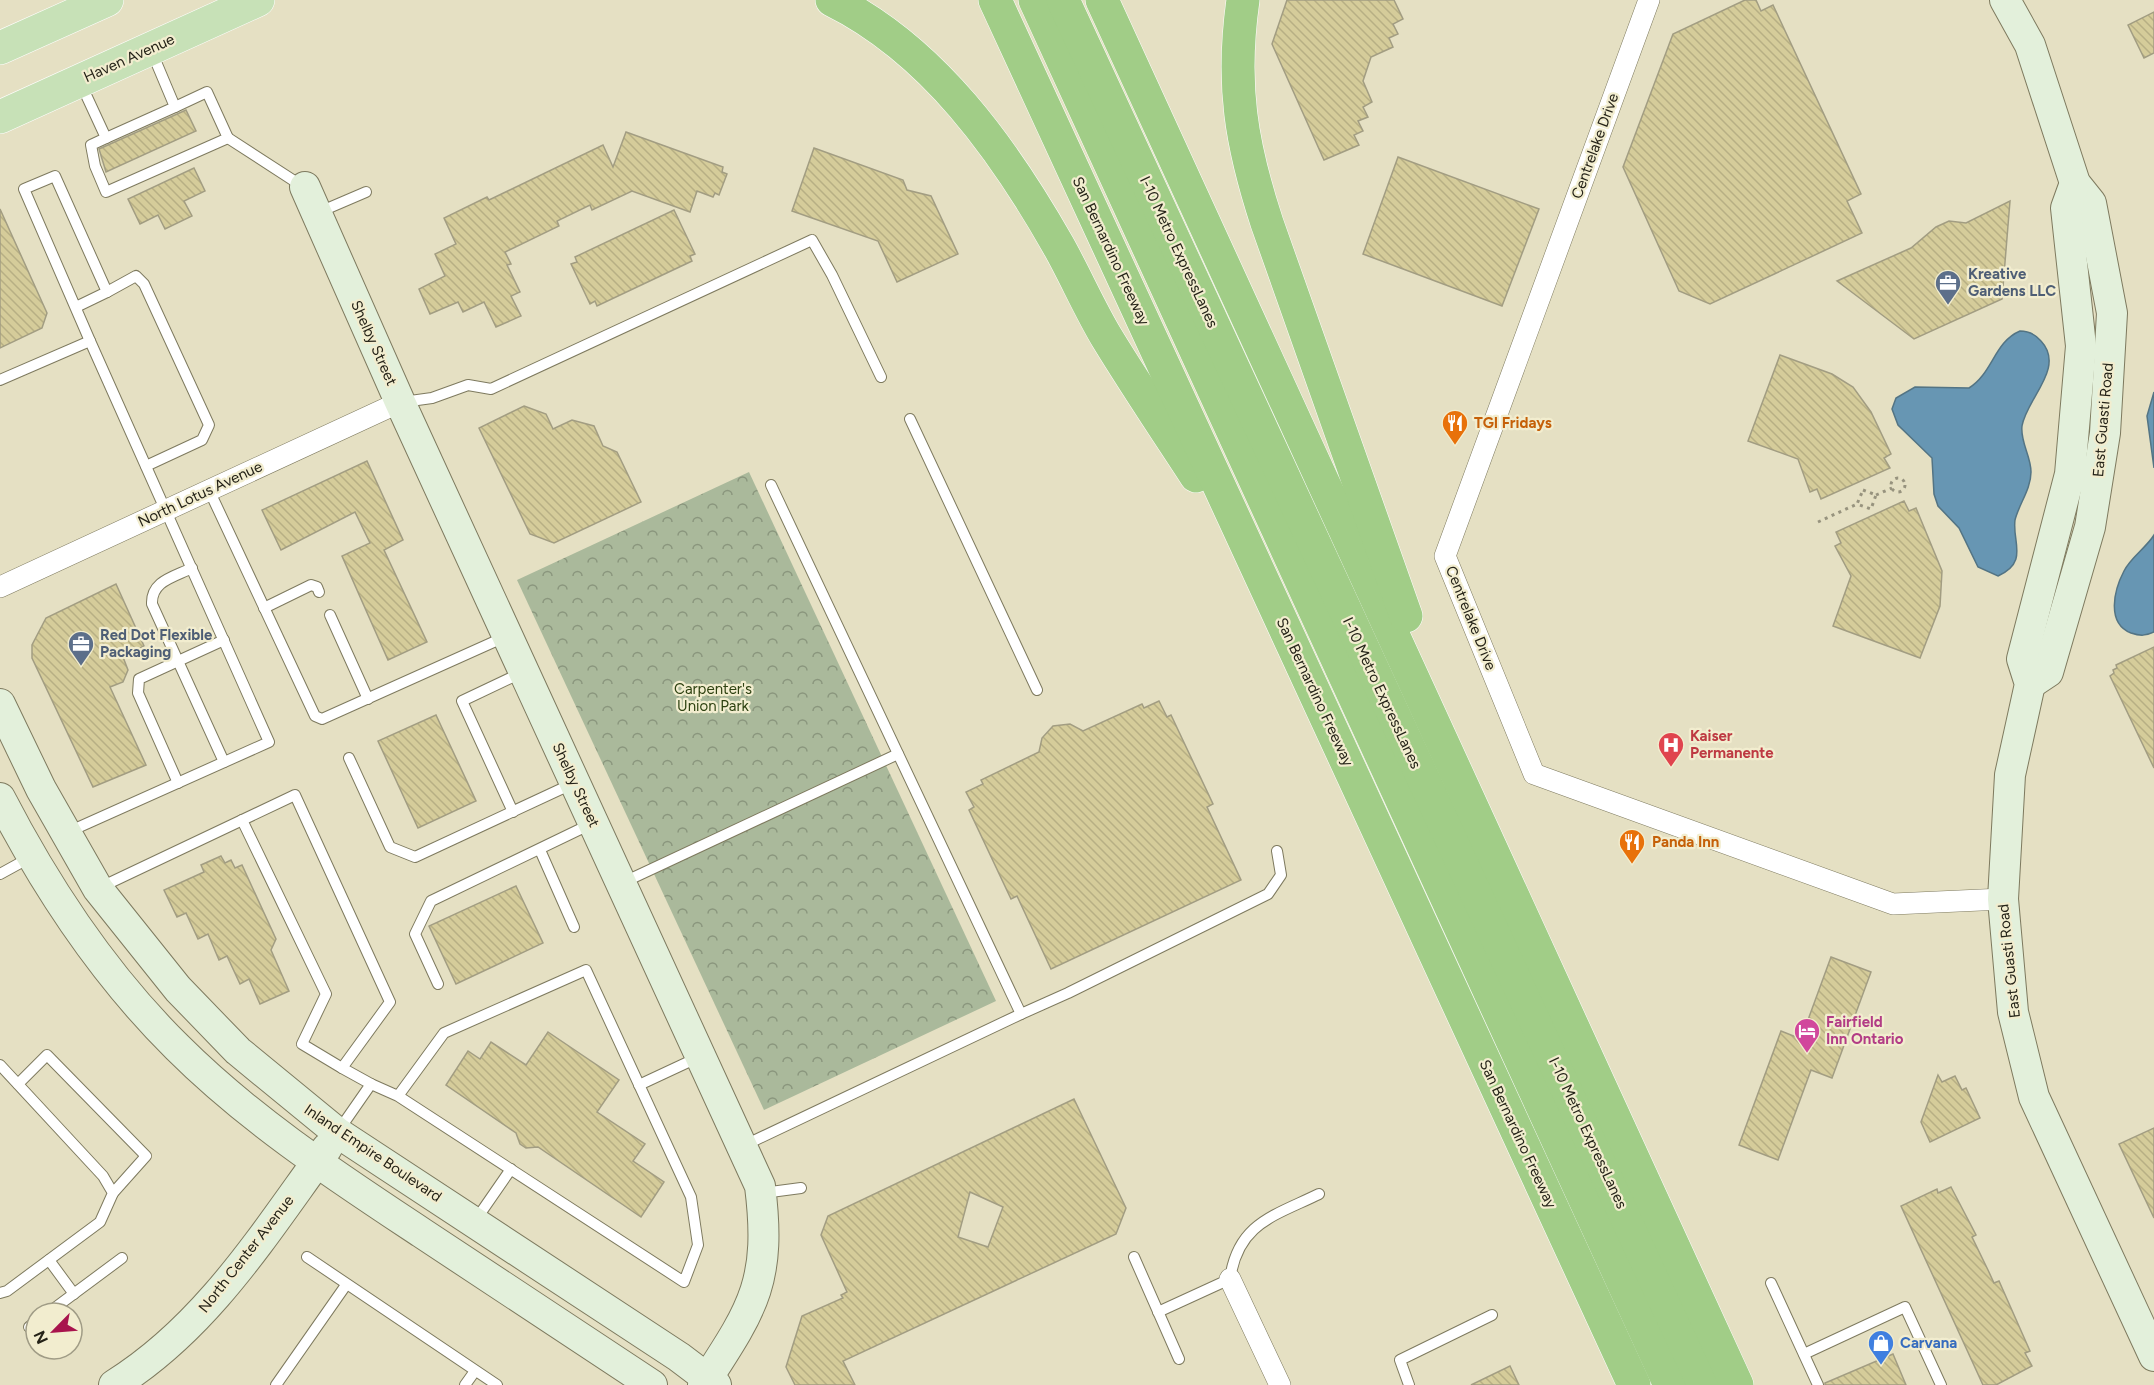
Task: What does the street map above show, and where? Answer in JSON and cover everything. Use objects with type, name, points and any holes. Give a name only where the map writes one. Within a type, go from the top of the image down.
[{"type":"highway","points":[[832,0],[866,20],[924,66],[968,112],[994,146],[1041,216],[1107,337],[1264,584]]},
{"type":"highway","name":"San Bernardino Freeway","points":[[995,0],[1634,1385]]},
{"type":"highway","name":"I-10 Metro ExpressLanes","points":[[1035,0],[1670,1385]]},
{"type":"highway","name":"I-10 Metro ExpressLanes","points":[[1063,0],[1704,1385]]},
{"type":"highway","points":[[1102,0],[1426,702],[1737,1385]]},
{"type":"highway","points":[[1243,0],[1237,69],[1247,160],[1267,223],[1403,605],[1426,702]]},
{"type":"main road","points":[[0,48],[107,0]]},
{"type":"main road","name":"Haven Avenue","points":[[0,117],[258,0]]},
{"type":"main road","name":"East Guasti Road","points":[[2005,0],[2030,45],[2075,183],[2091,203],[2112,314],[2105,433],[2090,527],[2048,672],[2030,684],[2010,775],[2003,899],[2013,1012],[2034,1097],[2154,1356]]},
{"type":"main road","name":"Shelby Street","points":[[311,200],[400,402],[742,1147],[761,1194],[765,1225],[764,1260],[756,1293],[741,1329],[709,1383]]},
{"type":"main road","name":"Inland Empire Boulevard","points":[[0,704],[64,834],[98,889],[178,989],[238,1051],[338,1132],[709,1383]]},
{"type":"main road","points":[[0,798],[31,857],[94,951],[176,1047],[216,1083],[315,1163],[652,1385]]},
{"type":"main road","name":"North Center Avenue","points":[[114,1385],[154,1357],[211,1304],[273,1225],[338,1132]]},
{"type":"street","name":"Centrelake Drive","points":[[1649,0],[1445,556],[1534,774],[1893,904],[2003,899]]},
{"type":"street","name":"North Lotus Avenue","points":[[0,586],[400,402]]},
{"type":"street","points":[[1230,1279],[1280,1385]]},
{"type":"lane","points":[[150,48],[176,107]]},
{"type":"lane","points":[[80,81],[106,138]]},
{"type":"lane","points":[[228,138],[106,192],[95,166],[91,145],[207,92],[228,138],[311,200],[366,192]]},
{"type":"lane","points":[[64,834],[269,742],[24,189],[55,176],[107,292]]},
{"type":"lane","points":[[400,402],[432,398],[468,385],[491,389],[812,240],[881,377]]},
{"type":"lane","points":[[76,308],[136,276],[144,284],[209,425],[202,440],[146,466]]},
{"type":"lane","points":[[0,380],[90,341]]},
{"type":"lane","points":[[910,419],[1037,690]]},
{"type":"lane","points":[[771,485],[1022,1014]]},
{"type":"lane","points":[[209,490],[315,716],[322,719],[507,636]]},
{"type":"lane","points":[[192,568],[157,585],[151,594],[152,604],[224,762]]},
{"type":"lane","points":[[264,608],[311,585],[317,587],[319,592]]},
{"type":"lane","points":[[330,615],[368,699]]},
{"type":"lane","points":[[178,783],[138,693],[139,679],[224,640]]},
{"type":"lane","points":[[513,812],[462,701],[524,672]]},
{"type":"lane","points":[[621,883],[898,754]]},
{"type":"lane","points":[[350,758],[390,847],[415,857],[574,783]]},
{"type":"lane","points":[[98,889],[295,795],[390,1002],[342,1068]]},
{"type":"lane","points":[[242,820],[326,994],[302,1044],[371,1084],[398,1096],[684,1282],[698,1245],[691,1197],[586,970],[444,1033],[398,1096]]},
{"type":"lane","points":[[438,984],[415,934],[430,901],[593,823]]},
{"type":"lane","points":[[540,850],[574,927]]},
{"type":"lane","points":[[742,1147],[1078,988],[1268,894],[1281,875],[1277,851]]},
{"type":"lane","points":[[0,874],[31,857]]},
{"type":"lane","points":[[0,1293],[7,1292],[100,1221],[113,1193],[146,1156],[47,1055],[18,1084]]},
{"type":"lane","points":[[639,1085],[700,1056]]},
{"type":"lane","points":[[0,1065],[103,1176],[113,1193]]},
{"type":"lane","points":[[338,1132],[371,1084]]},
{"type":"lane","points":[[474,1222],[511,1169]]},
{"type":"lane","points":[[761,1194],[801,1188]]},
{"type":"lane","points":[[1158,1312],[1230,1279],[1233,1257],[1258,1224],[1319,1194]]},
{"type":"lane","points":[[307,1257],[497,1385]]},
{"type":"lane","points":[[1134,1257],[1179,1359]]},
{"type":"lane","points":[[64,1301],[122,1258]]},
{"type":"lane","points":[[49,1260],[74,1293]]},
{"type":"lane","points":[[1771,1283],[1818,1385]]},
{"type":"lane","points":[[276,1385],[346,1285]]},
{"type":"lane","points":[[1804,1354],[1905,1307],[1941,1385]]},
{"type":"lane","points":[[1406,1384],[1400,1360],[1492,1315]]},
{"type":"lane","points":[[465,1385],[475,1371]]},
{"type":"path","points":[[1896,478],[1905,482],[1905,487],[1900,492],[1892,488],[1892,481],[1896,478]]},
{"type":"path","points":[[1818,522],[1857,504],[1863,490],[1876,495],[1892,488]]},
{"type":"path","points":[[1857,504],[1871,509],[1876,495]]},
{"type":"green space","name":"Carpenter's Union Park","points":[[749,472],[996,1001],[764,1110],[517,580]]},
{"type":"water","points":[[2020,331],[2029,332],[2041,341],[2048,351],[2049,362],[2047,373],[2022,426],[2031,472],[2029,484],[2015,520],[2016,558],[2008,570],[1998,576],[1978,567],[1959,528],[1938,506],[1934,494],[1932,458],[1898,425],[1892,409],[1896,398],[1915,387],[1969,388],[1977,382],[2004,342]]},
{"type":"water","points":[[2154,392],[2154,468],[2147,416]]},
{"type":"water","points":[[2154,535],[2154,632],[2137,635],[2123,628],[2118,622],[2115,614],[2115,596],[2127,566]]},
{"type":"building","points":[[1287,0],[1394,0],[1403,19],[1393,24],[1398,34],[1389,38],[1393,47],[1371,57],[1363,81],[1372,102],[1363,107],[1368,117],[1358,121],[1363,131],[1354,135],[1359,145],[1324,160],[1272,44]]},
{"type":"building","points":[[1745,0],[1756,0],[1761,11],[1773,5],[1861,194],[1847,201],[1862,233],[1710,304],[1679,291],[1623,167],[1673,34]]},
{"type":"building","points":[[2154,12],[2154,53],[2144,58],[2128,25]]},
{"type":"building","points":[[186,110],[196,131],[106,172],[99,149]]},
{"type":"building","points":[[626,132],[723,167],[722,172],[727,174],[719,195],[715,193],[713,197],[697,191],[690,212],[632,191],[592,210],[590,205],[557,221],[559,226],[505,252],[511,264],[507,265],[520,292],[511,296],[521,316],[496,327],[484,302],[463,312],[458,302],[430,314],[419,289],[445,276],[435,254],[456,244],[444,218],[487,197],[489,200],[603,145],[613,167]]},
{"type":"building","points":[[814,148],[903,180],[907,190],[931,196],[958,254],[897,282],[878,241],[792,211]]},
{"type":"building","points":[[1398,157],[1539,209],[1502,306],[1363,254]]},
{"type":"building","points":[[194,168],[205,191],[184,201],[192,216],[165,229],[158,215],[140,224],[128,199]]},
{"type":"building","points":[[2010,201],[2002,299],[1914,339],[1837,281],[1911,248],[1936,227],[1949,221],[1966,223]]},
{"type":"building","points":[[0,209],[47,313],[42,328],[0,348]]},
{"type":"building","points":[[674,210],[695,254],[690,256],[692,261],[597,306],[595,301],[590,304],[571,264],[577,262],[575,257]]},
{"type":"building","points":[[1780,355],[1832,374],[1853,387],[1871,412],[1891,454],[1884,458],[1890,468],[1821,499],[1817,489],[1810,492],[1798,459],[1748,441]]},
{"type":"building","points":[[524,406],[546,414],[553,429],[572,420],[594,426],[603,446],[617,452],[641,502],[554,543],[530,534],[479,428]]},
{"type":"building","points":[[367,461],[403,540],[384,550],[427,642],[388,660],[342,556],[370,543],[355,512],[281,550],[262,510]]},
{"type":"building","points":[[1904,501],[1909,511],[1916,508],[1942,571],[1940,606],[1920,658],[1833,626],[1851,576],[1835,546],[1841,543],[1836,532]]},
{"type":"building","points":[[116,584],[144,646],[123,657],[128,670],[123,682],[110,687],[146,765],[93,787],[32,658],[32,645],[46,618]]},
{"type":"building","points":[[2154,647],[2154,768],[2110,676],[2117,668],[2116,665]]},
{"type":"building","points":[[1159,701],[1167,717],[1171,715],[1213,804],[1207,807],[1241,880],[1051,969],[1017,896],[1011,899],[969,810],[974,807],[966,792],[983,784],[981,780],[1039,752],[1042,738],[1053,726],[1070,724],[1083,731],[1142,704],[1144,708]]},
{"type":"building","points":[[436,715],[476,801],[418,828],[378,741]]},
{"type":"building","points":[[221,856],[225,863],[231,860],[235,868],[242,865],[276,939],[271,950],[289,991],[260,1004],[249,979],[240,984],[227,956],[219,960],[208,934],[198,939],[186,913],[177,917],[164,890],[204,872],[201,865]]},
{"type":"building","points":[[516,886],[543,943],[456,984],[429,926]]},
{"type":"building","name":"Fairfield Inn Ontario","points":[[1831,957],[1871,972],[1832,1078],[1811,1070],[1778,1160],[1739,1145],[1781,1031],[1801,1039]]},
{"type":"building","points":[[548,1032],[619,1080],[597,1112],[645,1144],[633,1161],[664,1182],[641,1217],[538,1147],[526,1148],[520,1144],[516,1133],[446,1085],[468,1051],[480,1059],[491,1042],[526,1065]]},
{"type":"building","points":[[1938,1075],[1942,1082],[1955,1076],[1962,1090],[1966,1088],[1980,1118],[1930,1142],[1921,1122]]},
{"type":"building","points":[[1074,1099],[1126,1208],[1116,1234],[843,1361],[855,1385],[795,1385],[786,1367],[802,1316],[843,1298],[841,1295],[847,1292],[821,1235],[828,1216]],"holes":[[[970,1192],[1003,1207],[988,1247],[958,1237]]]},
{"type":"building","points":[[2154,1128],[2154,1218],[2119,1144]]},
{"type":"building","points":[[1951,1187],[1976,1235],[1972,1237],[1994,1283],[1999,1281],[2030,1351],[2025,1353],[2032,1366],[1996,1385],[1983,1385],[1901,1206],[1937,1189],[1938,1193]]},
{"type":"building","name":"Carvana","points":[[1893,1354],[1906,1385],[1825,1385],[1825,1383]]},
{"type":"building","points":[[1510,1366],[1519,1385],[1471,1385]]},
{"type":"place","name":"Kreative Gardens LLC","points":[[1948,306]]},
{"type":"place","name":"TGI Fridays","points":[[1455,446]]},
{"type":"place","name":"Red Dot Flexible Packaging","points":[[81,667]]},
{"type":"place","name":"Kaiser Permanente","points":[[1671,768]]},
{"type":"place","name":"Panda Inn","points":[[1632,865]]},
{"type":"place","name":"Fairfield Inn Ontario","points":[[1807,1054]]},
{"type":"place","name":"Carvana","points":[[1881,1366]]}]
